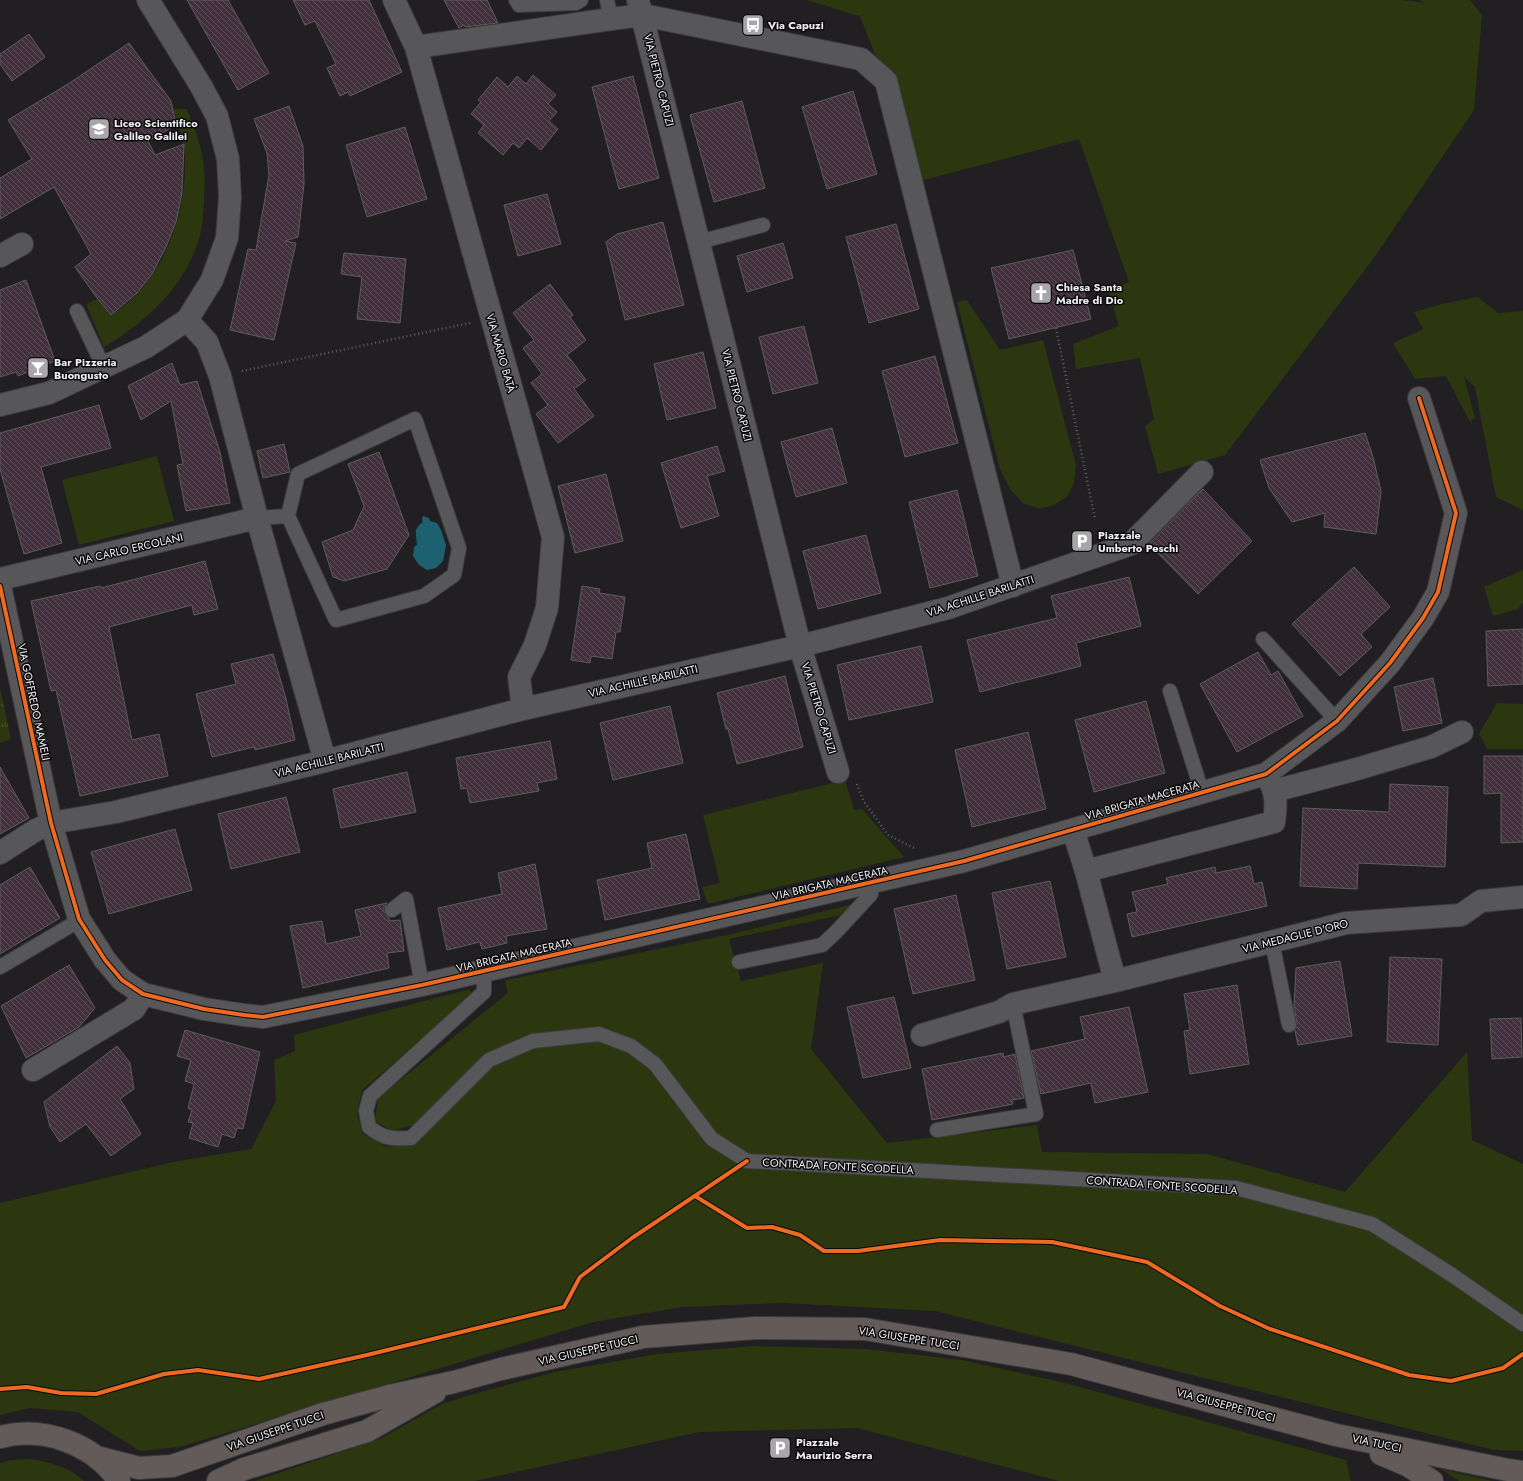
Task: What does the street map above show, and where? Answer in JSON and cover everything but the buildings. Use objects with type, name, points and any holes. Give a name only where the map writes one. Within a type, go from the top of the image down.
[{"type":"main road","name":"VIA GIUSEPPE TUCCI","points":[[96,1457],[139,1468],[172,1466],[323,1414],[389,1396],[643,1337],[755,1328],[865,1329],[1071,1364],[1336,1435]]},
{"type":"main road","name":"VIA GIUSEPPE TUCCI","points":[[218,1481],[244,1469],[367,1431],[454,1382]]},
{"type":"main road","points":[[0,1437],[26,1433],[51,1436],[75,1444],[96,1457],[114,1474],[119,1481]]},
{"type":"main road","name":"VIA TUCCI","points":[[1336,1435],[1523,1472]]},
{"type":"main road","name":"VIA TUCCI","points":[[1336,1435],[1407,1465],[1432,1481]]},
{"type":"street","points":[[0,405],[50,393],[146,347],[187,320],[212,280],[227,238],[230,197],[228,159],[217,116],[201,86],[148,0]]},
{"type":"street","name":"VIA MARIO BATÀ","points":[[394,0],[416,47],[553,538],[547,608],[535,645],[519,677],[523,709]]},
{"type":"street","name":"VIA PIETRO CAPUZI","points":[[416,47],[609,9],[640,8],[861,59],[886,81],[1013,586]]},
{"type":"street","name":"VIA PIETRO CAPUZI","points":[[640,8],[800,646],[838,772]]},
{"type":"street","points":[[0,256],[22,244]]},
{"type":"street","points":[[187,320],[207,342],[220,376],[257,518],[325,761]]},
{"type":"street","name":"VIA BRIGATA MACERATA","points":[[51,823],[79,919],[105,960],[122,980],[143,994],[204,1009],[263,1017],[422,985],[964,861],[1202,792],[1270,782],[1337,721],[1390,663],[1423,618],[1438,592],[1456,513],[1419,398]]},
{"type":"street","name":"VIA ACHILLE BARILATTI","points":[[0,853],[36,830],[51,823],[116,812],[325,761],[523,709],[800,646],[948,608],[1131,544],[1202,472]]},
{"type":"street","name":"VIA CARLO ERCOLANI","points":[[0,579],[257,518]]},
{"type":"street","name":"VIA GOFFREDO MAMELI","points":[[0,586],[10,663],[51,823]]},
{"type":"street","points":[[1086,871],[1274,822],[1276,807],[1270,782],[1357,769],[1431,747],[1462,732]]},
{"type":"street","points":[[1073,830],[1086,871],[1115,981]]},
{"type":"street","name":"VIA MEDAGLIE D'ORO","points":[[922,1036],[999,1012],[1013,1004],[1115,981],[1346,923],[1461,915],[1482,901],[1523,897]]},
{"type":"street","points":[[33,1070],[134,1009],[143,994]]},
{"type":"lane","points":[[516,0],[519,5],[576,3],[581,0]]},
{"type":"lane","points":[[699,242],[763,225]]},
{"type":"lane","points":[[77,311],[104,368]]},
{"type":"lane","points":[[416,419],[459,548],[454,575],[424,596],[336,620],[288,516],[298,474],[416,419]]},
{"type":"lane","points":[[257,518],[288,516]]},
{"type":"lane","points":[[1263,639],[1337,721]]},
{"type":"lane","points":[[1170,691],[1202,792]]},
{"type":"lane","points":[[740,962],[822,945],[871,894],[868,883]]},
{"type":"lane","points":[[392,910],[406,899],[422,985]]},
{"type":"lane","points":[[0,967],[79,919]]},
{"type":"lane","points":[[1272,942],[1289,1025]]},
{"type":"lane","name":"CONTRADA FONTE SCODELLA","points":[[480,972],[484,982],[484,992],[370,1096],[366,1111],[369,1127],[378,1135],[390,1139],[411,1138],[489,1060],[533,1041],[599,1034],[631,1046],[655,1064],[712,1139],[747,1162],[1236,1188],[1372,1224],[1452,1275],[1523,1324]]},
{"type":"lane","points":[[938,1130],[1036,1114],[1013,1004]]},
{"type":"path","points":[[220,376],[491,318]]},
{"type":"path","points":[[1056,328],[1095,519]]},
{"type":"path","points":[[838,772],[853,774],[863,800],[888,835],[930,855],[934,868]]},
{"type":"green space","points":[[806,0],[1403,0],[1425,3],[1419,0],[1470,0],[1482,15],[1474,110],[1376,255],[1225,455],[1158,474],[1145,426],[1154,419],[1140,358],[1076,369],[1073,344],[1119,326],[1108,290],[1129,282],[1079,139],[924,180],[860,16]]},
{"type":"green space","points":[[173,109],[187,109],[202,154],[205,181],[201,231],[195,250],[177,284],[151,313],[120,337],[104,347],[86,304],[97,299],[111,316],[129,302],[150,278],[160,262],[175,229],[183,193],[185,156],[182,139]]},
{"type":"green space","points":[[1478,297],[1498,313],[1523,311],[1523,510],[1496,497],[1475,387],[1464,377],[1475,418],[1470,422],[1446,376],[1415,379],[1393,343],[1423,329],[1414,312],[1442,304]]},
{"type":"green space","points":[[967,300],[1000,350],[1043,340],[1076,465],[1074,483],[1068,496],[1054,505],[1039,509],[1023,503],[1010,489],[1000,469],[957,302]]},
{"type":"green space","points":[[157,456],[174,521],[79,545],[62,480]]},
{"type":"green space","points":[[1523,570],[1523,603],[1518,609],[1493,616],[1484,587]]},
{"type":"green space","points":[[0,688],[11,739],[0,743]]},
{"type":"green space","points":[[1497,703],[1523,704],[1523,749],[1487,749],[1479,734]]},
{"type":"green space","points":[[845,780],[854,810],[862,809],[904,857],[708,904],[702,887],[720,883],[703,815]]},
{"type":"green space","points":[[853,904],[841,915],[729,939],[741,981],[823,963],[811,1049],[887,1143],[1037,1125],[1042,1152],[1207,1154],[1345,1192],[1467,1052],[1472,1140],[1523,1164],[1523,1451],[1494,1450],[935,1311],[783,1303],[682,1307],[593,1322],[180,1447],[140,1451],[78,1412],[30,1408],[0,1415],[0,1203],[173,1162],[251,1149],[276,1101],[274,1060],[295,1051],[294,1035],[470,989],[472,996],[362,1090],[357,1114],[363,1134],[387,1147],[419,1142],[423,1122],[392,1131],[375,1121],[378,1098],[508,993],[505,980],[727,935]]},
{"type":"green space","points":[[754,1346],[866,1349],[962,1360],[1065,1383],[1346,1460],[1351,1481],[1059,1481],[857,1428],[699,1432],[475,1481],[255,1481],[382,1438],[442,1404],[555,1372],[657,1354]]},
{"type":"green space","points":[[30,1459],[59,1466],[72,1472],[84,1481],[0,1481],[0,1463],[12,1460]]},
{"type":"green space","points":[[1441,1469],[1492,1481],[1459,1481]]},
{"type":"water","points":[[423,516],[429,518],[430,521],[437,523],[446,545],[443,561],[436,568],[427,570],[419,565],[413,556],[414,547],[417,545],[416,530],[417,527],[423,522]]},
{"type":"cycle path","points":[[0,586],[51,823],[79,919],[105,960],[122,980],[143,994],[204,1009],[263,1017],[422,985],[964,861],[1266,774],[1337,721],[1390,663],[1423,618],[1438,592],[1456,513],[1419,398]]},
{"type":"cycle path","points":[[0,1389],[27,1387],[61,1393],[96,1394],[164,1374],[198,1370],[259,1379],[367,1355],[564,1307],[580,1277],[632,1238],[747,1161]]},
{"type":"cycle path","points":[[695,1196],[747,1228],[772,1227],[800,1235],[824,1251],[858,1251],[940,1240],[1052,1242],[1147,1262],[1220,1306],[1270,1329],[1409,1375],[1451,1381],[1503,1368],[1523,1354]]},
{"type":"place","name":"Via Capuzi","points":[[753,25]]},
{"type":"place","name":"Liceo Scientifico Galileo Galilei","points":[[99,129]]},
{"type":"place","name":"Chiesa Santa Madre di Dio","points":[[1041,293]]},
{"type":"place","name":"Bar Pizzeria Buongusto","points":[[38,368]]},
{"type":"place","name":"Piazzale Umberto Peschi","points":[[1082,541]]},
{"type":"place","name":"Piazzale Maurizio Serra","points":[[780,1448]]}]
